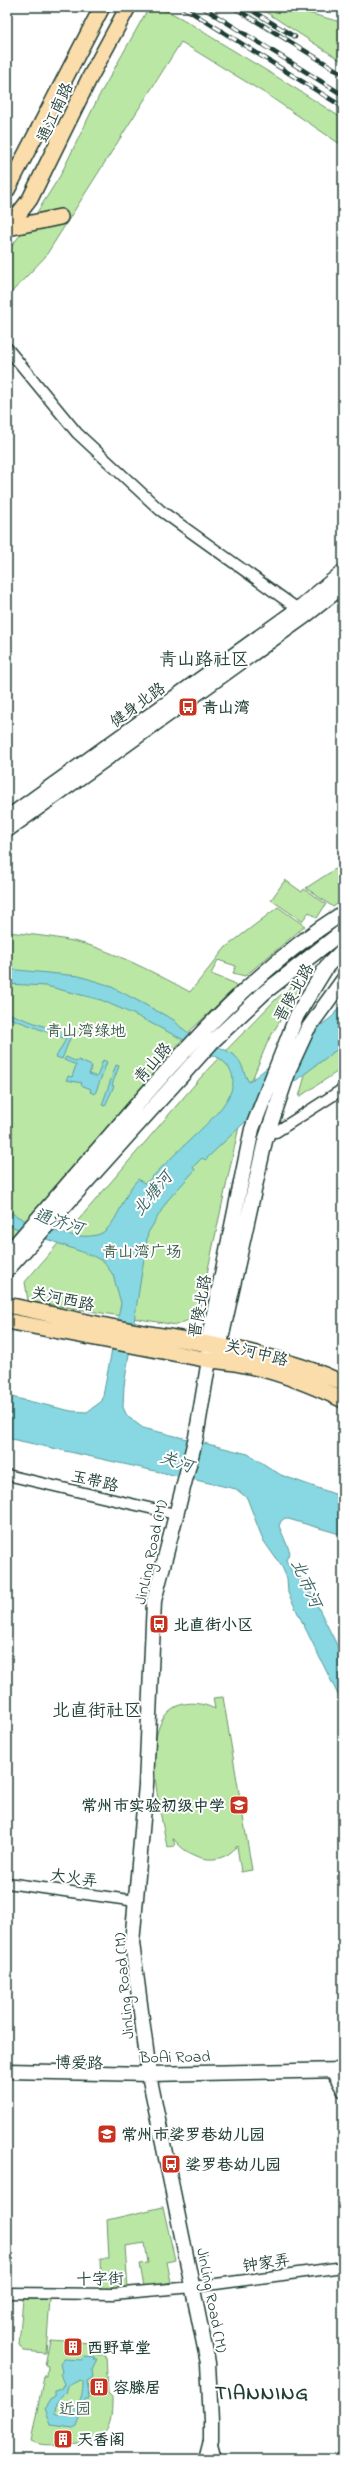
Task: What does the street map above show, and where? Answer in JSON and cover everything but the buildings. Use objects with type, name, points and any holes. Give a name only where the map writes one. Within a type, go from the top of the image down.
[{"type":"main road","name":"通江南路","points":[[7,190],[102,7]]},
{"type":"main road","name":"通江南路","points":[[8,228],[30,199],[128,7]]},
{"type":"main road","points":[[8,228],[60,217]]},
{"type":"main road","name":"健身北路","points":[[7,818],[298,609],[343,572]]},
{"type":"main road","name":"健身北路","points":[[7,830],[305,616],[343,586]]},
{"type":"main road","name":"青山路","points":[[42,1223],[199,1034],[255,981],[322,926],[343,913]]},
{"type":"main road","name":"青山路","points":[[7,1254],[26,1240],[212,1042],[265,992],[343,931]]},
{"type":"main road","name":"晋陵北路","points":[[214,1343],[252,1129],[297,1015],[323,972],[343,950]]},
{"type":"main road","name":"晋陵北路","points":[[209,1360],[234,1284],[265,1141],[284,1096],[290,1067],[308,1030],[343,980]]},
{"type":"main road","points":[[234,1284],[249,1256],[284,1096],[322,1021],[343,992]]},
{"type":"main road","name":"青山路","points":[[7,1270],[26,1240]]},
{"type":"main road","name":"关河西路","points":[[7,1305],[110,1334]]},
{"type":"main road","name":"关河西路","points":[[7,1321],[110,1334]]},
{"type":"main road","name":"关河中路","points":[[110,1334],[137,1331],[214,1343],[313,1369],[343,1383]]},
{"type":"main road","name":"关河中路","points":[[110,1334],[135,1346],[209,1360],[234,1362],[319,1388],[343,1400]]},
{"type":"main road","name":"JinLing Road (M)","points":[[206,2459],[211,2440],[208,2363],[150,2077],[132,1942],[146,1785],[154,1602],[175,1514],[196,1437],[209,1360]]},
{"type":"main road","name":"BoAi Road","points":[[7,2071],[150,2077],[337,2071]]},
{"type":"main road","name":"博爱路","points":[[7,2078],[150,2077]]},
{"type":"street","points":[[7,348],[77,433],[160,510],[298,609]]},
{"type":"street","points":[[276,1132],[343,1089]]},
{"type":"street","name":"玉带路","points":[[7,1474],[175,1514]]},
{"type":"street","name":"大火弄","points":[[7,1883],[136,1901]]},
{"type":"street","points":[[337,2071],[343,2092]]},
{"type":"street","name":"钟家弄","points":[[193,2287],[343,2267]]},
{"type":"street","name":"十字街","points":[[7,2294],[113,2294],[193,2287]]},
{"type":"street","points":[[211,2440],[216,2459]]},
{"type":"green space","points":[[149,7],[157,8],[183,19],[343,119],[343,146],[266,94],[181,42],[45,257],[7,297],[7,252],[34,217],[60,176],[99,96]]},
{"type":"green space","points":[[258,7],[287,7],[337,21],[343,21],[343,62]]},
{"type":"green space","points":[[343,864],[343,900],[333,907],[306,888]]},
{"type":"green space","points":[[285,880],[302,892],[304,889],[326,904],[317,918],[309,912],[302,921],[271,900]]},
{"type":"green space","name":"青山湾绿地","points":[[278,907],[305,926],[245,976],[233,973],[236,966],[218,960],[211,974],[234,983],[236,987],[189,1032],[7,1242],[7,932],[63,939],[95,947],[167,979],[190,992],[226,947]]},
{"type":"green space","name":"青山湾广场","points":[[298,981],[301,985],[268,1041],[246,1094],[200,1306],[191,1319],[176,1325],[28,1301],[25,1282],[208,1069],[277,998]]},
{"type":"green space","points":[[343,1045],[343,1068],[299,1097],[306,1072]]},
{"type":"green space","points":[[223,1697],[252,1870],[241,1872],[237,1846],[230,1853],[213,1859],[195,1856],[179,1845],[173,1838],[175,1846],[167,1847],[157,1792],[155,1750],[158,1731],[165,1716],[177,1706],[192,1703],[206,1705],[215,1709],[213,1698]]},
{"type":"green space","points":[[163,2207],[175,2260],[167,2262],[171,2282],[144,2288],[140,2264],[148,2263],[145,2243],[125,2246],[128,2288],[101,2289],[100,2259],[109,2259],[107,2220]]},
{"type":"green space","points":[[23,2299],[50,2299],[46,2353],[24,2351],[19,2345]]},
{"type":"green space","name":"近园","points":[[50,2340],[90,2343],[90,2354],[106,2355],[108,2393],[112,2397],[112,2411],[110,2422],[106,2430],[101,2436],[94,2440],[50,2445],[38,2444],[31,2441],[44,2376],[47,2376],[48,2366],[45,2365]]},
{"type":"water","points":[[7,969],[79,976],[108,985],[174,1020],[187,1032],[194,1036],[235,1056],[240,1062],[249,1082],[333,1016],[343,1000],[343,1045],[262,1106],[205,1160],[202,1158],[193,1167],[195,1170],[167,1201],[148,1233],[124,1386],[123,1407],[127,1416],[143,1428],[248,1454],[281,1475],[343,1497],[343,1535],[285,1518],[281,1521],[279,1526],[290,1552],[286,1560],[294,1576],[305,1581],[343,1657],[343,1705],[288,1593],[287,1578],[282,1567],[263,1540],[247,1498],[236,1489],[7,1438],[7,1396],[71,1411],[87,1412],[102,1401],[121,1303],[113,1275],[104,1262],[93,1256],[13,1227],[7,1223],[7,1210],[40,1227],[70,1235],[96,1235],[105,1231],[114,1220],[133,1185],[138,1179],[144,1183],[148,1181],[218,1112],[226,1101],[231,1090],[233,1079],[229,1068],[219,1058],[135,1015],[101,1000],[46,986],[7,984]]},
{"type":"water","points":[[7,1013],[71,1036],[62,1059],[56,1057],[66,1039],[7,1017]]},
{"type":"water","points":[[66,1057],[92,1066],[89,1074],[97,1077],[103,1060],[107,1062],[95,1094],[90,1092],[91,1089],[81,1085],[82,1083],[66,1080],[68,1076],[72,1077],[76,1065],[64,1060]]},
{"type":"water","points":[[116,1065],[119,1066],[112,1085],[114,1086],[105,1106],[102,1105]]},
{"type":"water","points":[[83,2357],[96,2358],[94,2360],[97,2360],[92,2370],[93,2377],[87,2381],[89,2398],[85,2398],[84,2415],[80,2418],[77,2426],[73,2428],[51,2425],[45,2408],[50,2400],[55,2397],[55,2391],[62,2389],[64,2384],[60,2374],[62,2372],[60,2364],[64,2359],[83,2360]],"holes":[[[80,2380],[83,2382],[82,2394],[78,2404],[70,2412],[65,2414],[58,2415],[55,2413],[56,2404],[66,2393],[68,2386]]]},
{"type":"railway","points":[[183,7],[343,107]]},
{"type":"railway","points":[[202,7],[343,95]]},
{"type":"railway","points":[[233,7],[343,74]]},
{"type":"railway","points":[[246,7],[295,37]]},
{"type":"place","name":"青山湾","points":[[188,707]]},
{"type":"place","name":"北直街小区","points":[[159,1624]]},
{"type":"place","name":"常州市实验初级中学","points":[[239,1805]]},
{"type":"place","name":"常州市娑罗巷幼儿园","points":[[107,2134]]},
{"type":"place","name":"娑罗巷幼儿园","points":[[171,2164]]},
{"type":"place","name":"西野草堂","points":[[73,2347]]},
{"type":"place","name":"容滕居","points":[[99,2387]]},
{"type":"place","name":"天香阁","points":[[63,2439]]},
{"type":"district","name":"青山路社区","points":[[204,659]]},
{"type":"district","name":"北直街社区","points":[[97,1710]]},
{"type":"district","name":"TIANNING","points":[[262,2392]]},
{"type":"water label","name":"北塘河","points":[[152,1193]]},
{"type":"water label","name":"通济河","points":[[59,1221]]},
{"type":"water label","name":"关河","points":[[177,1461]]},
{"type":"water label","name":"北市河","points":[[307,1583]]}]
